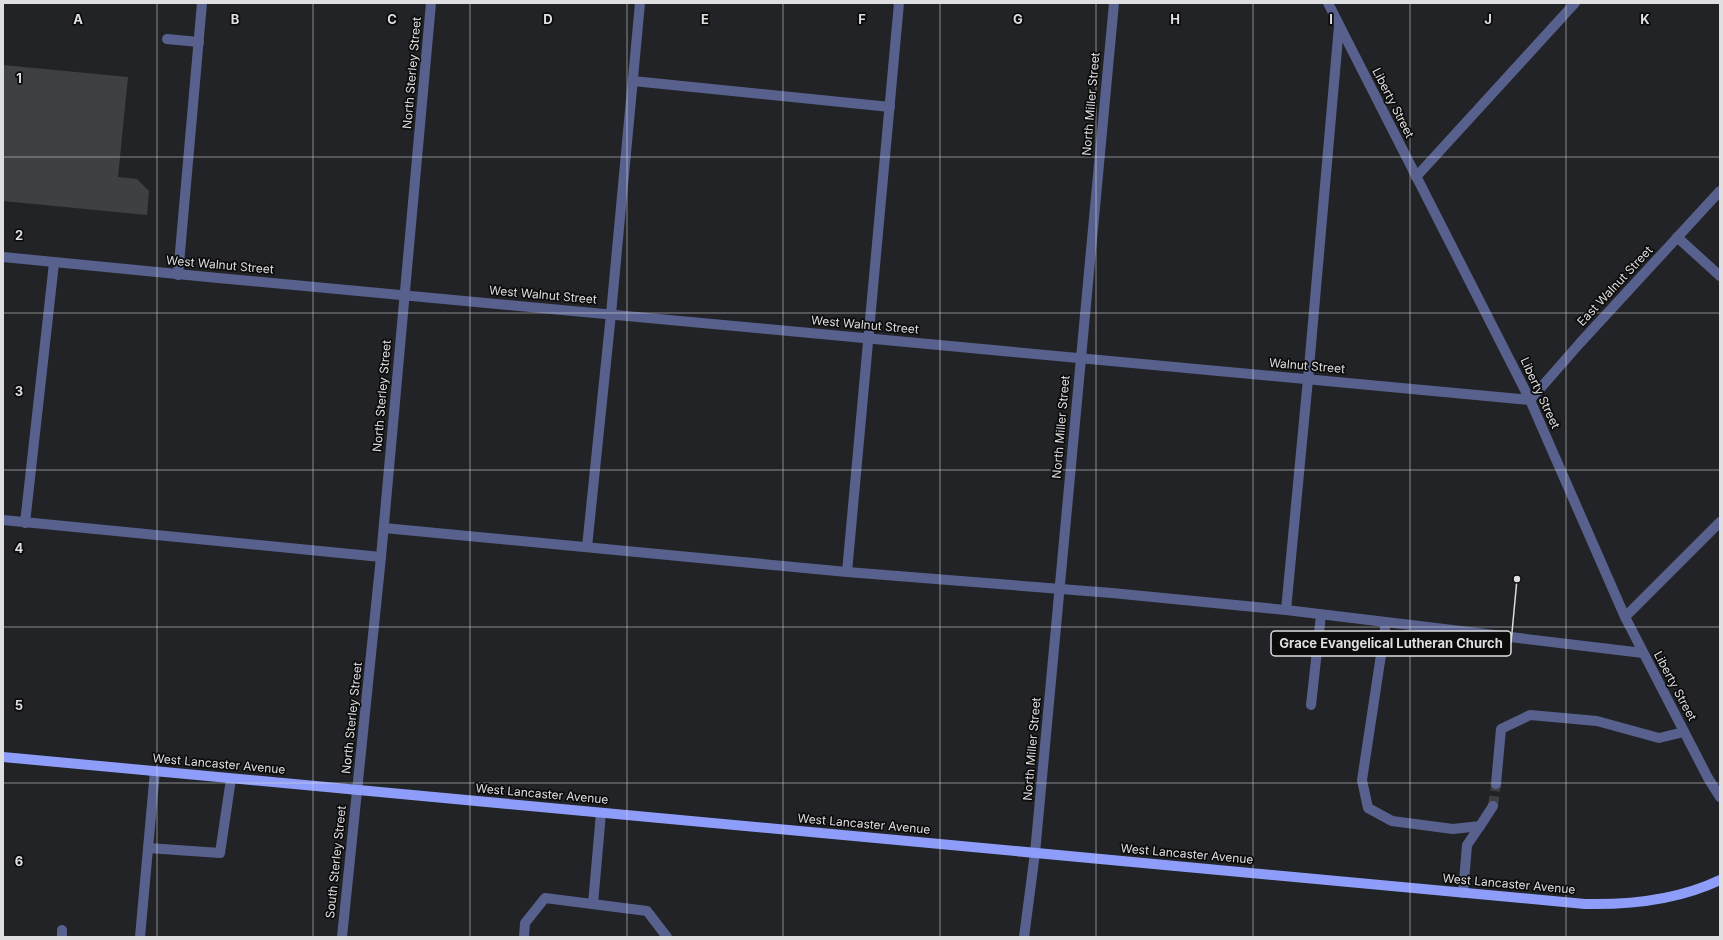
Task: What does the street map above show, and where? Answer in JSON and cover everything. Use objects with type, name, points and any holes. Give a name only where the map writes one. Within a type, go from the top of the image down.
[{"type":"main road","name":"West Lancaster Avenue","points":[[3,757],[1585,904],[1618,905],[1666,898],[1710,885],[1720,880]]},
{"type":"street","points":[[178,274],[202,3]]},
{"type":"street","name":"North Sterley Street","points":[[356,790],[366,716],[384,528],[431,3]]},
{"type":"street","points":[[587,547],[611,314],[640,3]]},
{"type":"street","points":[[847,572],[899,3]]},
{"type":"street","name":"North Miller Street","points":[[1024,937],[1035,853],[1114,3]]},
{"type":"street","name":"Liberty Street","points":[[1328,3],[1530,400],[1625,617],[1684,732],[1720,797]]},
{"type":"street","points":[[1416,177],[1575,3]]},
{"type":"street","points":[[1286,610],[1339,26]]},
{"type":"street","points":[[167,39],[199,42]]},
{"type":"street","points":[[633,81],[890,107]]},
{"type":"street","name":"East Walnut Street","points":[[1530,400],[1580,343],[1720,191]]},
{"type":"street","points":[[1677,238],[1720,276]]},
{"type":"street","name":"West Walnut Street","points":[[3,257],[54,263],[1080,357]]},
{"type":"street","points":[[25,523],[54,263]]},
{"type":"street","name":"Walnut Street","points":[[1080,357],[1530,400]]},
{"type":"street","points":[[3,520],[381,557]]},
{"type":"street","points":[[1625,617],[1720,522]]},
{"type":"street","points":[[384,528],[847,572],[1112,593],[1286,610],[1643,653]]},
{"type":"street","points":[[1311,705],[1322,615]]},
{"type":"street","points":[[1386,622],[1362,780],[1368,808],[1392,821],[1453,829],[1480,826]]},
{"type":"street","points":[[1496,784],[1501,729],[1530,715],[1597,721],[1659,738],[1684,732]]},
{"type":"street","points":[[3,757],[3,762]]},
{"type":"street","points":[[140,937],[155,771]]},
{"type":"street","points":[[148,848],[220,853],[230,778]]},
{"type":"street","name":"South Sterley Street","points":[[342,937],[356,790]]},
{"type":"street","points":[[1463,893],[1467,844],[1493,806]]},
{"type":"street","points":[[593,904],[601,813]]},
{"type":"street","points":[[524,937],[526,923],[545,898],[647,911],[667,937]]},
{"type":"building","points":[[3,65],[128,77],[118,177],[137,179],[149,191],[147,215],[3,201]]},
{"type":"tunnel","points":[[1493,806],[1496,784]]},
{"type":"place","name":"Grace Evangelical Lutheran Church","points":[[1517,579]]}]
